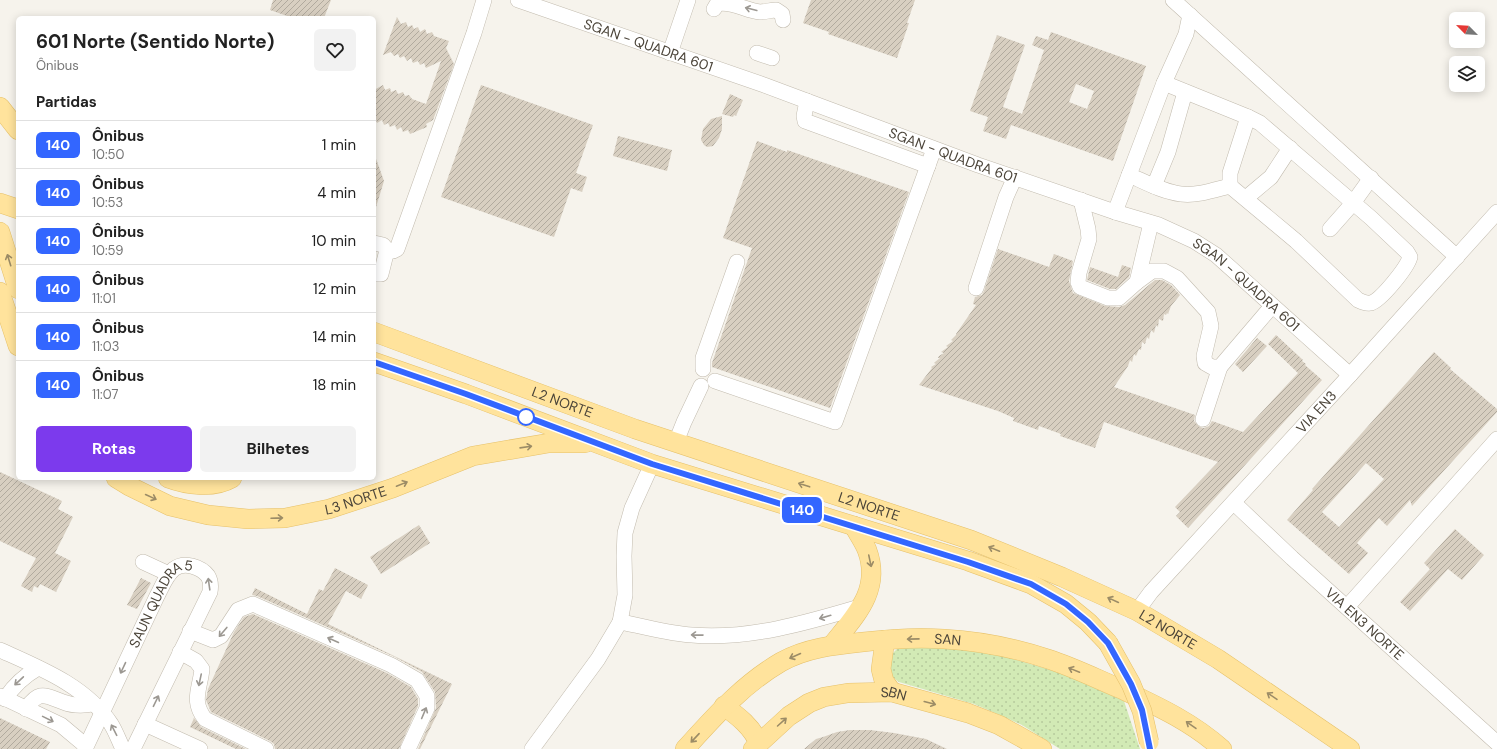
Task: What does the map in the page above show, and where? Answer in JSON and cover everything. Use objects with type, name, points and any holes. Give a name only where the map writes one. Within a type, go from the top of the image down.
[{"type":"main road","points":[[0,107],[16,127]]},
{"type":"main road","points":[[0,203],[16,208]]},
{"type":"main road","points":[[0,231],[16,236]]},
{"type":"main road","points":[[0,231],[16,283]]},
{"type":"main road","points":[[0,292],[16,340]]},
{"type":"main road","name":"L2 NORTE","points":[[376,333],[628,426],[971,540],[1062,577],[1137,611],[1218,659],[1304,718],[1325,749]]},
{"type":"main road","name":"L2 NORTE","points":[[376,363],[597,442],[652,464],[968,562],[1031,584],[1066,604],[1088,622],[1108,643],[1131,684],[1142,710],[1149,746]]},
{"type":"main road","name":"L3 NORTE","points":[[119,480],[170,506],[208,515],[248,519],[286,518],[329,509],[379,492],[473,456],[549,443],[597,442]]},
{"type":"main road","points":[[176,480],[191,484],[208,485],[225,480]]},
{"type":"main road","points":[[832,645],[863,606],[868,595],[871,579],[871,564],[866,549],[854,526]]},
{"type":"main road","name":"SAN","points":[[685,749],[724,706],[756,679],[781,662],[807,651],[832,645],[885,640],[944,638],[980,643],[1048,659],[1159,706],[1184,720],[1222,749]]},
{"type":"main road","points":[[885,640],[881,669],[884,681],[892,692]]},
{"type":"main road","name":"SBN","points":[[756,746],[789,716],[809,703],[824,697],[848,693],[892,692],[968,713],[1000,725],[1042,749]]},
{"type":"main road","points":[[724,706],[747,724],[754,732],[756,746]]},
{"type":"main road","points":[[1304,718],[1350,749]]},
{"type":"street","points":[[376,274],[381,274],[380,247],[393,251],[397,249],[474,33],[484,0]]},
{"type":"street","name":"SGAN - QUADRA 601","points":[[518,0],[807,101],[934,149],[1114,212],[1151,223],[1194,241],[1216,256],[1350,375]]},
{"type":"street","points":[[670,53],[688,0]]},
{"type":"street","points":[[1173,0],[1457,257]]},
{"type":"street","points":[[714,9],[717,4],[727,2],[755,11],[762,12],[776,10],[782,14],[783,20]]},
{"type":"street","points":[[1114,212],[1164,83],[1186,34],[1190,15]]},
{"type":"street","points":[[757,53],[772,58]]},
{"type":"street","points":[[1128,175],[1154,186],[1180,194],[1195,194],[1230,186],[1296,241],[1358,300],[1367,303],[1372,303],[1376,300],[1391,285],[1406,267],[1410,257],[1407,252],[1354,203],[1260,123],[1164,83]]},
{"type":"street","points":[[1154,186],[1168,152],[1185,92]]},
{"type":"street","points":[[807,101],[804,116],[805,121],[928,166]]},
{"type":"street","points":[[1230,186],[1230,173],[1248,117]]},
{"type":"street","points":[[1246,198],[1271,177],[1290,148]]},
{"type":"street","points":[[708,383],[835,422],[934,149]]},
{"type":"street","points":[[976,288],[1014,177]]},
{"type":"street","points":[[1330,229],[1354,203],[1370,178]]},
{"type":"street","points":[[1081,200],[1089,239],[1079,273],[1078,282],[1080,287],[1108,298],[1119,298],[1152,271],[1164,271],[1177,278],[1208,312],[1211,326],[1204,356],[1205,363],[1212,367],[1220,367]]},
{"type":"street","name":"VIA EN3","points":[[1137,611],[1151,592],[1234,503],[1497,212]]},
{"type":"street","points":[[1137,282],[1151,223]]},
{"type":"street","points":[[676,442],[684,422],[714,373],[711,370],[703,369],[703,358],[737,262]]},
{"type":"street","points":[[1203,419],[1220,367],[1272,306]]},
{"type":"street","points":[[1347,607],[1497,439]]},
{"type":"street","points":[[532,749],[594,665],[620,622],[625,595],[625,533],[632,508],[652,464]]},
{"type":"street","name":"VIA EN3 NORTE","points":[[1234,503],[1497,743]]},
{"type":"street","points":[[143,562],[169,574]]},
{"type":"street","name":"SAUN QUADRA 5","points":[[85,748],[98,708],[169,574],[180,566],[186,565],[195,567],[202,570],[208,577],[211,584],[210,592],[134,749]]},
{"type":"street","points":[[190,631],[213,640],[220,636],[238,610],[253,604],[392,665],[417,680],[427,696],[427,708],[408,749]]},
{"type":"street","points":[[620,622],[692,635],[731,635],[776,628],[863,606]]},
{"type":"street","points":[[0,650],[38,668],[78,690],[98,708],[112,725],[123,749]]},
{"type":"street","points":[[180,652],[196,661],[202,669],[197,692],[197,705],[200,713],[205,719],[247,745],[266,749]]},
{"type":"street","points":[[38,668],[20,679],[2,697],[61,725],[85,748]]},
{"type":"street","points":[[26,709],[33,699],[43,695],[74,705],[98,708]]},
{"type":"street","points":[[145,724],[200,749]]},
{"type":"green space","points":[[914,644],[996,654],[1061,673],[1124,701],[1140,749],[1060,749],[1022,725],[974,704],[899,682],[891,674],[889,665],[890,656],[898,648]]},
{"type":"building","points":[[273,0],[331,0],[325,16],[287,16],[270,10]]},
{"type":"building","points":[[811,0],[915,0],[897,58],[828,34],[829,32],[803,23]]},
{"type":"building","points":[[397,17],[401,24],[406,22],[408,27],[412,25],[414,29],[418,27],[420,32],[425,29],[427,34],[432,32],[434,36],[449,41],[446,48],[454,64],[433,120],[426,124],[427,127],[410,134],[408,130],[403,132],[401,127],[397,130],[395,125],[390,127],[388,123],[384,125],[382,120],[377,123],[376,89],[383,85],[385,90],[390,88],[391,92],[396,90],[398,94],[403,92],[405,96],[409,95],[412,99],[426,104],[441,61],[426,68],[424,63],[420,65],[418,61],[413,63],[411,58],[407,61],[404,56],[400,58],[398,54],[394,56],[391,52],[383,55]]},
{"type":"building","points":[[1051,32],[1146,66],[1113,161],[1011,125],[1006,139],[983,131],[988,117],[970,111],[997,35],[1025,45],[1003,107],[1022,114],[1044,50],[1032,45],[1036,36],[1048,40]],"holes":[[[1076,84],[1094,91],[1087,109],[1069,102]]]},
{"type":"building","points":[[481,85],[593,125],[576,173],[587,177],[582,192],[571,188],[554,237],[441,197]]},
{"type":"building","points":[[730,94],[743,100],[736,116],[734,115],[733,117],[722,114]]},
{"type":"building","points":[[722,116],[722,129],[719,138],[713,146],[707,147],[701,140],[703,129],[711,119]]},
{"type":"building","points":[[618,136],[672,150],[667,171],[613,156]]},
{"type":"building","points":[[757,141],[909,192],[830,408],[712,367],[712,363],[752,248],[723,238]]},
{"type":"building","points":[[376,159],[384,181],[376,207]]},
{"type":"building","points":[[998,249],[1049,267],[1054,254],[1073,261],[1069,281],[1073,293],[1105,306],[1119,307],[1125,305],[1155,280],[1162,280],[1171,285],[1180,295],[1171,306],[1168,314],[1164,314],[1163,321],[1159,319],[1158,327],[1156,325],[1154,333],[1151,330],[1149,339],[1147,337],[1145,344],[1142,342],[1141,350],[1139,349],[1136,356],[1134,354],[1132,362],[1130,360],[1128,366],[1114,387],[1195,415],[1194,421],[1200,427],[1204,428],[1209,426],[1212,421],[1243,432],[1298,373],[1268,344],[1276,335],[1322,380],[1188,528],[1176,516],[1180,512],[1175,507],[1218,462],[1104,422],[1095,448],[1060,436],[1061,434],[1039,426],[1038,430],[1013,421],[1014,418],[998,411],[919,385],[932,368],[931,367],[936,364],[934,363],[940,358],[938,358],[939,356],[944,353],[941,352],[953,341],[951,340],[976,305],[973,304],[975,297],[982,295]]},
{"type":"building","points":[[1122,265],[1131,268],[1129,277],[1116,289],[1110,289],[1087,280],[1090,267],[1118,277]]},
{"type":"building","points":[[1257,338],[1267,346],[1243,372],[1235,364]]},
{"type":"building","points":[[1434,352],[1451,368],[1450,369],[1497,409],[1497,412],[1412,506],[1410,500],[1387,526],[1379,518],[1357,543],[1368,553],[1349,574],[1287,520],[1313,490],[1312,489]],"holes":[[[1366,463],[1384,479],[1339,527],[1322,512]]]},
{"type":"building","points":[[0,472],[62,501],[58,509],[73,517],[55,553],[71,561],[56,592],[40,584],[38,588],[34,586],[32,592],[21,586],[36,558],[0,541]]},
{"type":"building","points":[[419,525],[430,543],[381,574],[370,557]]},
{"type":"building","points":[[1455,529],[1484,555],[1462,580],[1448,569],[1410,611],[1400,602],[1430,569],[1424,563]]},
{"type":"building","points":[[335,568],[368,585],[361,599],[346,591],[328,624],[452,684],[420,749],[418,749],[436,708],[435,692],[422,672],[395,657],[252,595],[255,588],[307,614],[319,589],[323,591]]},
{"type":"building","points":[[141,578],[151,583],[137,609],[127,605]]},
{"type":"building","points":[[253,614],[387,673],[411,687],[418,699],[418,706],[399,749],[275,749],[274,744],[270,741],[211,712],[206,700],[208,689],[234,632],[244,617]]},
{"type":"building","points":[[0,718],[50,742],[46,749],[0,749]]},
{"type":"building","points":[[194,718],[201,727],[246,749],[236,749],[190,727]]},
{"type":"building","points":[[850,730],[870,730],[926,739],[947,749],[804,749],[816,739],[837,732]]},
{"type":"bus line","name":"140","points":[[376,363],[597,442],[652,464],[868,530],[1031,584],[1066,604],[1088,622],[1108,643],[1131,684],[1142,710],[1150,749]]}]
